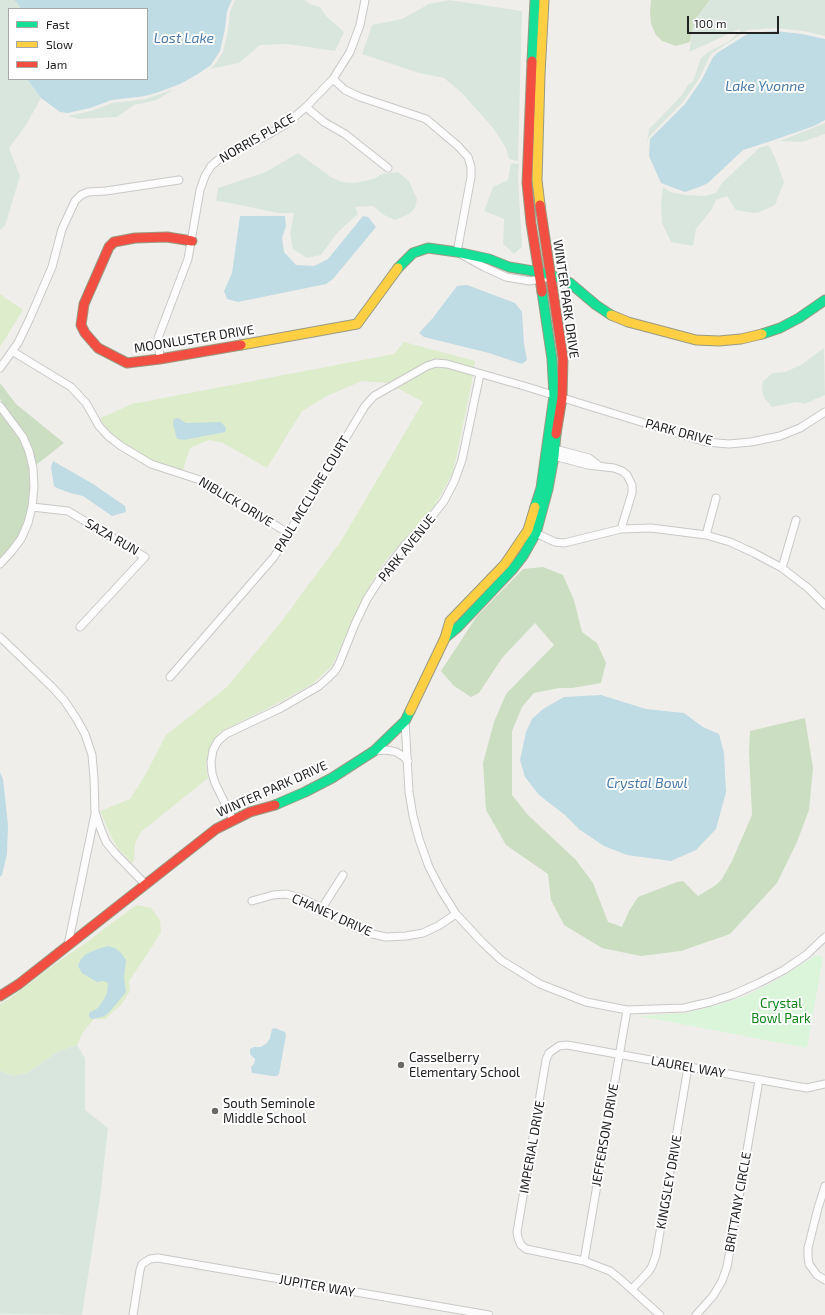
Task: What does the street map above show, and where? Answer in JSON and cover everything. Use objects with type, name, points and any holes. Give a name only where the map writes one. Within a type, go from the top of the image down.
[{"type":"street","name":"NORRIS PLACE","points":[[160,359],[158,338],[188,259],[200,190],[205,176],[211,166],[227,154],[262,138],[286,124],[306,107],[333,79],[350,52],[360,25],[365,0]]},
{"type":"street","name":"WINTER PARK DRIVE","points":[[532,531],[564,358],[541,218],[537,180],[535,0]]},
{"type":"street","name":"WINTER PARK DRIVE","points":[[0,996],[19,984],[146,885],[202,839],[233,820],[250,812],[305,792],[332,778],[374,751],[405,721],[445,638],[450,621],[505,564],[532,531],[548,489],[554,453],[558,397],[531,223],[527,183],[544,0]]},
{"type":"street","points":[[333,79],[345,90],[360,97],[426,119],[458,146],[468,157],[471,167],[471,177],[457,252]]},
{"type":"street","points":[[306,107],[324,122],[345,134],[388,168]]},
{"type":"street","points":[[0,368],[12,351],[30,318],[52,268],[62,229],[75,201],[81,195],[88,192],[106,191],[178,180]]},
{"type":"street","name":"MOONLUSTER DRIVE","points":[[192,241],[167,238],[135,238],[114,242],[109,247],[84,304],[81,325],[85,333],[98,348],[128,363],[160,359],[357,324],[400,266],[413,253],[428,248],[457,252],[489,259],[539,276]]},
{"type":"street","name":"MOONLUSTER DRIVE","points":[[457,252],[484,267],[505,276],[530,281],[539,276]]},
{"type":"street","points":[[505,276],[509,267]]},
{"type":"street","points":[[539,276],[560,278],[570,283],[596,305],[611,315],[628,322],[696,340],[719,341],[741,339],[758,335],[780,328],[799,318],[825,300]]},
{"type":"street","name":"NIBLICK DRIVE","points":[[12,351],[71,387],[86,403],[99,426],[108,436],[121,446],[151,464],[203,480],[288,533]]},
{"type":"street","name":"PAUL MCCLURE COURT","points":[[170,677],[274,558],[365,406],[374,396],[427,366],[436,363],[447,364],[480,374]]},
{"type":"street","points":[[480,374],[558,397]]},
{"type":"street","name":"PARK AVENUE","points":[[233,820],[215,783],[212,773],[211,762],[213,750],[218,741],[226,734],[281,708],[319,686],[335,670],[367,599],[379,580],[404,546],[444,501],[454,482],[462,460],[480,374]]},
{"type":"street","name":"PARK DRIVE","points":[[558,397],[706,442],[729,444],[751,442],[780,436],[800,428],[825,412]]},
{"type":"street","points":[[0,406],[23,437],[29,451],[34,481],[32,507],[28,523],[20,539],[0,564]]},
{"type":"street","points":[[554,453],[588,465],[614,468],[622,471],[628,476],[632,485],[632,493],[622,529]]},
{"type":"street","points":[[706,535],[716,498]]},
{"type":"street","name":"SAZA RUN","points":[[32,507],[68,511],[145,557],[80,626]]},
{"type":"street","points":[[782,568],[796,520]]},
{"type":"street","points":[[532,531],[555,542],[564,543],[622,529],[651,528],[706,535],[730,542],[782,568],[808,588],[825,605]]},
{"type":"street","points":[[0,637],[64,700],[85,734],[92,755],[95,812],[68,945]]},
{"type":"street","points":[[405,721],[412,810],[419,839],[429,867],[456,914],[482,942],[501,960],[540,984],[586,1002],[627,1010],[684,1008],[732,995],[784,970],[806,955],[825,937]]},
{"type":"street","points":[[374,751],[387,750],[396,752],[408,761]]},
{"type":"street","points":[[95,812],[106,842],[146,885]]},
{"type":"street","points":[[322,908],[343,875]]},
{"type":"street","name":"CHANEY DRIVE","points":[[252,901],[273,895],[286,894],[301,898],[322,908],[352,926],[368,933],[386,937],[423,933],[438,926],[456,914]]},
{"type":"street","name":"JEFFERSON DRIVE","points":[[584,1261],[618,1055],[627,1010]]},
{"type":"street","name":"LAUREL WAY","points":[[552,1049],[567,1045],[807,1088],[825,1084]]},
{"type":"street","name":"IMPERIAL DRIVE","points":[[552,1049],[546,1060],[517,1232],[521,1245],[526,1249],[584,1261]]},
{"type":"street","name":"KINGSLEY DRIVE","points":[[632,1289],[652,1266],[656,1255],[688,1067]]},
{"type":"street","name":"BRITTANY CIRCLE","points":[[696,1315],[713,1296],[722,1281],[727,1267],[759,1080]]},
{"type":"street","points":[[825,1186],[808,1248],[808,1256],[809,1264],[817,1275],[825,1280]]},
{"type":"street","name":"JUPITER WAY","points":[[133,1315],[140,1270],[146,1261],[158,1258],[489,1315]]},
{"type":"street","points":[[584,1261],[610,1272],[632,1289],[660,1315]]},
{"type":"green space","points":[[651,0],[710,0],[695,20],[690,42],[676,46],[662,41],[656,35],[651,24]]},
{"type":"green space","points":[[0,294],[23,310],[0,347]]},
{"type":"green space","points":[[404,342],[475,361],[453,473],[434,507],[386,560],[370,585],[332,666],[311,685],[220,732],[211,743],[206,764],[208,778],[141,832],[135,844],[134,860],[132,863],[119,850],[100,811],[130,799],[147,772],[166,735],[227,687],[281,622],[341,541],[423,402],[388,383],[362,381],[327,396],[302,411],[267,468],[223,443],[209,440],[190,448],[183,470],[166,467],[152,461],[128,447],[111,433],[101,418],[132,404],[394,354]]},
{"type":"green space","points":[[0,383],[16,404],[64,443],[36,465],[36,467],[25,434],[0,399]]},
{"type":"green space","points":[[0,412],[20,439],[26,452],[30,469],[31,488],[29,507],[25,522],[18,537],[0,560]]},
{"type":"green space","points":[[543,567],[563,575],[574,600],[582,632],[597,643],[606,663],[601,683],[572,688],[559,688],[534,693],[522,707],[512,731],[512,795],[528,815],[576,860],[593,883],[608,922],[622,927],[629,911],[638,897],[677,882],[683,881],[698,896],[716,885],[722,879],[732,861],[752,815],[749,753],[750,731],[805,718],[813,768],[809,810],[797,842],[777,883],[730,934],[681,951],[641,956],[602,948],[564,925],[551,900],[548,874],[506,845],[486,810],[483,763],[494,722],[506,694],[554,645],[535,623],[502,658],[479,693],[471,697],[454,686],[441,671],[477,616],[523,569]]},
{"type":"green space","points":[[137,905],[151,908],[160,920],[161,932],[129,981],[130,991],[121,1005],[105,1019],[94,1019],[83,1032],[77,1045],[57,1052],[27,1073],[14,1076],[0,1071],[0,1004],[9,999]]},
{"type":"green space","name":"Crystal Bowl Park","points":[[817,955],[823,957],[807,1048],[639,1016],[685,1013],[718,1005],[745,996],[775,981]]},
{"type":"shaded area","points":[[0,0],[14,0],[20,8],[8,8],[8,80],[28,80],[41,98],[26,125],[9,148],[20,176],[5,226],[0,230]]},
{"type":"shaded area","points":[[235,0],[305,0],[310,4],[320,7],[326,16],[344,32],[335,51],[288,44],[260,45],[239,63],[210,69],[223,52],[230,12]]},
{"type":"shaded area","points":[[449,0],[522,11],[518,161],[509,159],[506,148],[493,128],[462,93],[444,78],[419,73],[362,54],[372,25],[402,19],[429,4]]},
{"type":"shaded area","points":[[710,0],[825,0],[825,36],[803,31],[775,28],[748,30],[711,54],[699,79],[683,102],[649,137],[647,142],[649,129],[681,96],[688,85],[693,81],[701,58],[710,51],[728,42],[740,31],[740,29],[689,52],[695,20]]},
{"type":"shaded area","points":[[174,89],[157,100],[134,105],[117,117],[79,119],[68,116],[91,111],[112,103],[146,99]]},
{"type":"shaded area","points":[[825,123],[825,134],[802,142],[780,141]]},
{"type":"shaded area","points":[[769,145],[784,182],[775,205],[760,212],[753,213],[736,210],[727,196],[716,200],[712,209],[696,229],[693,246],[671,242],[662,223],[661,203],[663,187],[670,192],[685,195],[705,196],[716,193],[722,183],[759,148]]},
{"type":"shaded area","points":[[298,153],[331,177],[342,182],[355,183],[374,179],[382,174],[398,172],[409,181],[417,199],[415,208],[409,214],[395,220],[384,215],[373,206],[355,207],[358,214],[337,233],[321,255],[307,258],[293,249],[290,234],[294,213],[278,213],[216,201],[218,188],[266,172]]},
{"type":"shaded area","points":[[511,163],[519,164],[518,177],[522,247],[514,254],[503,244],[504,219],[484,211],[493,187],[508,180]]},
{"type":"shaded area","points":[[824,348],[825,395],[804,404],[797,402],[772,407],[764,398],[762,388],[763,381],[773,373],[785,372],[801,365]]},
{"type":"shaded area","points":[[77,1045],[85,1058],[85,1110],[108,1128],[100,1198],[82,1315],[0,1314],[0,1071],[14,1076],[27,1073],[57,1052]]},
{"type":"water","name":"Lost Lake","points":[[14,0],[232,0],[227,11],[220,51],[211,65],[198,74],[180,84],[159,92],[145,96],[112,100],[90,108],[68,113],[60,112],[41,98],[28,80],[148,80],[148,8],[20,8]]},
{"type":"water","name":"Lake Yvonne","points":[[775,31],[802,34],[825,39],[825,120],[814,126],[743,150],[708,183],[702,186],[685,192],[661,183],[649,156],[650,139],[685,104],[701,81],[713,57],[717,53],[749,33]]},
{"type":"water","points":[[240,216],[285,216],[286,226],[282,238],[284,252],[296,265],[314,266],[328,259],[363,216],[368,217],[376,227],[333,279],[326,284],[238,302],[227,299],[224,291],[232,273]]},
{"type":"water","points":[[467,285],[515,303],[522,312],[524,344],[527,360],[522,364],[489,353],[424,337],[419,333],[432,319],[457,286]]},
{"type":"water","points":[[178,418],[186,423],[221,422],[226,428],[225,432],[184,440],[177,439],[173,424],[174,419]]},
{"type":"water","points":[[53,461],[93,484],[125,506],[126,512],[112,516],[83,496],[70,493],[54,486],[51,467]]},
{"type":"water","name":"Crystal Bowl","points":[[601,695],[646,709],[684,713],[703,727],[719,734],[724,753],[726,792],[716,829],[696,850],[671,861],[627,855],[604,846],[580,830],[565,815],[539,795],[525,777],[520,760],[526,732],[532,719],[543,709],[564,697]]},
{"type":"water","points":[[0,772],[3,779],[8,825],[7,854],[2,875],[0,877]]},
{"type":"water","points":[[108,946],[115,948],[126,960],[124,978],[126,992],[106,1015],[92,1019],[89,1017],[89,1013],[98,1008],[104,999],[107,993],[108,983],[104,981],[97,982],[82,973],[78,966],[81,959],[86,954]]},
{"type":"water","points":[[275,1028],[285,1032],[286,1035],[279,1074],[277,1076],[273,1076],[252,1073],[251,1067],[254,1064],[255,1059],[250,1054],[250,1049],[254,1047],[261,1047],[267,1043],[272,1029]]},
{"type":"traffic: fast","points":[[532,61],[535,0]]},
{"type":"traffic: fast","points":[[398,268],[413,253],[428,248],[457,252],[489,259],[509,267],[539,272],[560,278],[570,283],[596,305],[611,315]]},
{"type":"traffic: fast","points":[[535,507],[541,488],[554,396],[552,359],[542,292]]},
{"type":"traffic: fast","points":[[762,334],[780,328],[799,318],[825,300]]},
{"type":"traffic: fast","points":[[446,637],[458,627],[512,570],[523,556],[536,533],[548,489],[556,434]]},
{"type":"traffic: fast","points":[[275,805],[332,778],[374,751],[405,721],[410,711]]},
{"type":"traffic: slow","points":[[540,205],[537,180],[544,0]]},
{"type":"traffic: slow","points":[[241,345],[357,324],[398,268]]},
{"type":"traffic: slow","points":[[611,315],[628,322],[696,340],[719,341],[741,339],[762,334]]},
{"type":"traffic: slow","points":[[410,711],[445,638],[450,621],[505,564],[528,530],[535,507]]},
{"type":"traffic: jam","points":[[532,61],[527,183],[531,223],[542,292]]},
{"type":"traffic: jam","points":[[540,205],[563,358],[562,398],[556,434]]},
{"type":"traffic: jam","points":[[192,241],[167,237],[135,238],[114,242],[109,247],[84,304],[81,325],[85,333],[98,348],[127,363],[241,345]]},
{"type":"traffic: jam","points":[[0,996],[19,984],[216,829],[250,812],[275,805]]},
{"type":"place","name":"Casselberry Elementary School","points":[[401,1065]]},
{"type":"place","name":"South Seminole Middle School","points":[[215,1111]]}]
